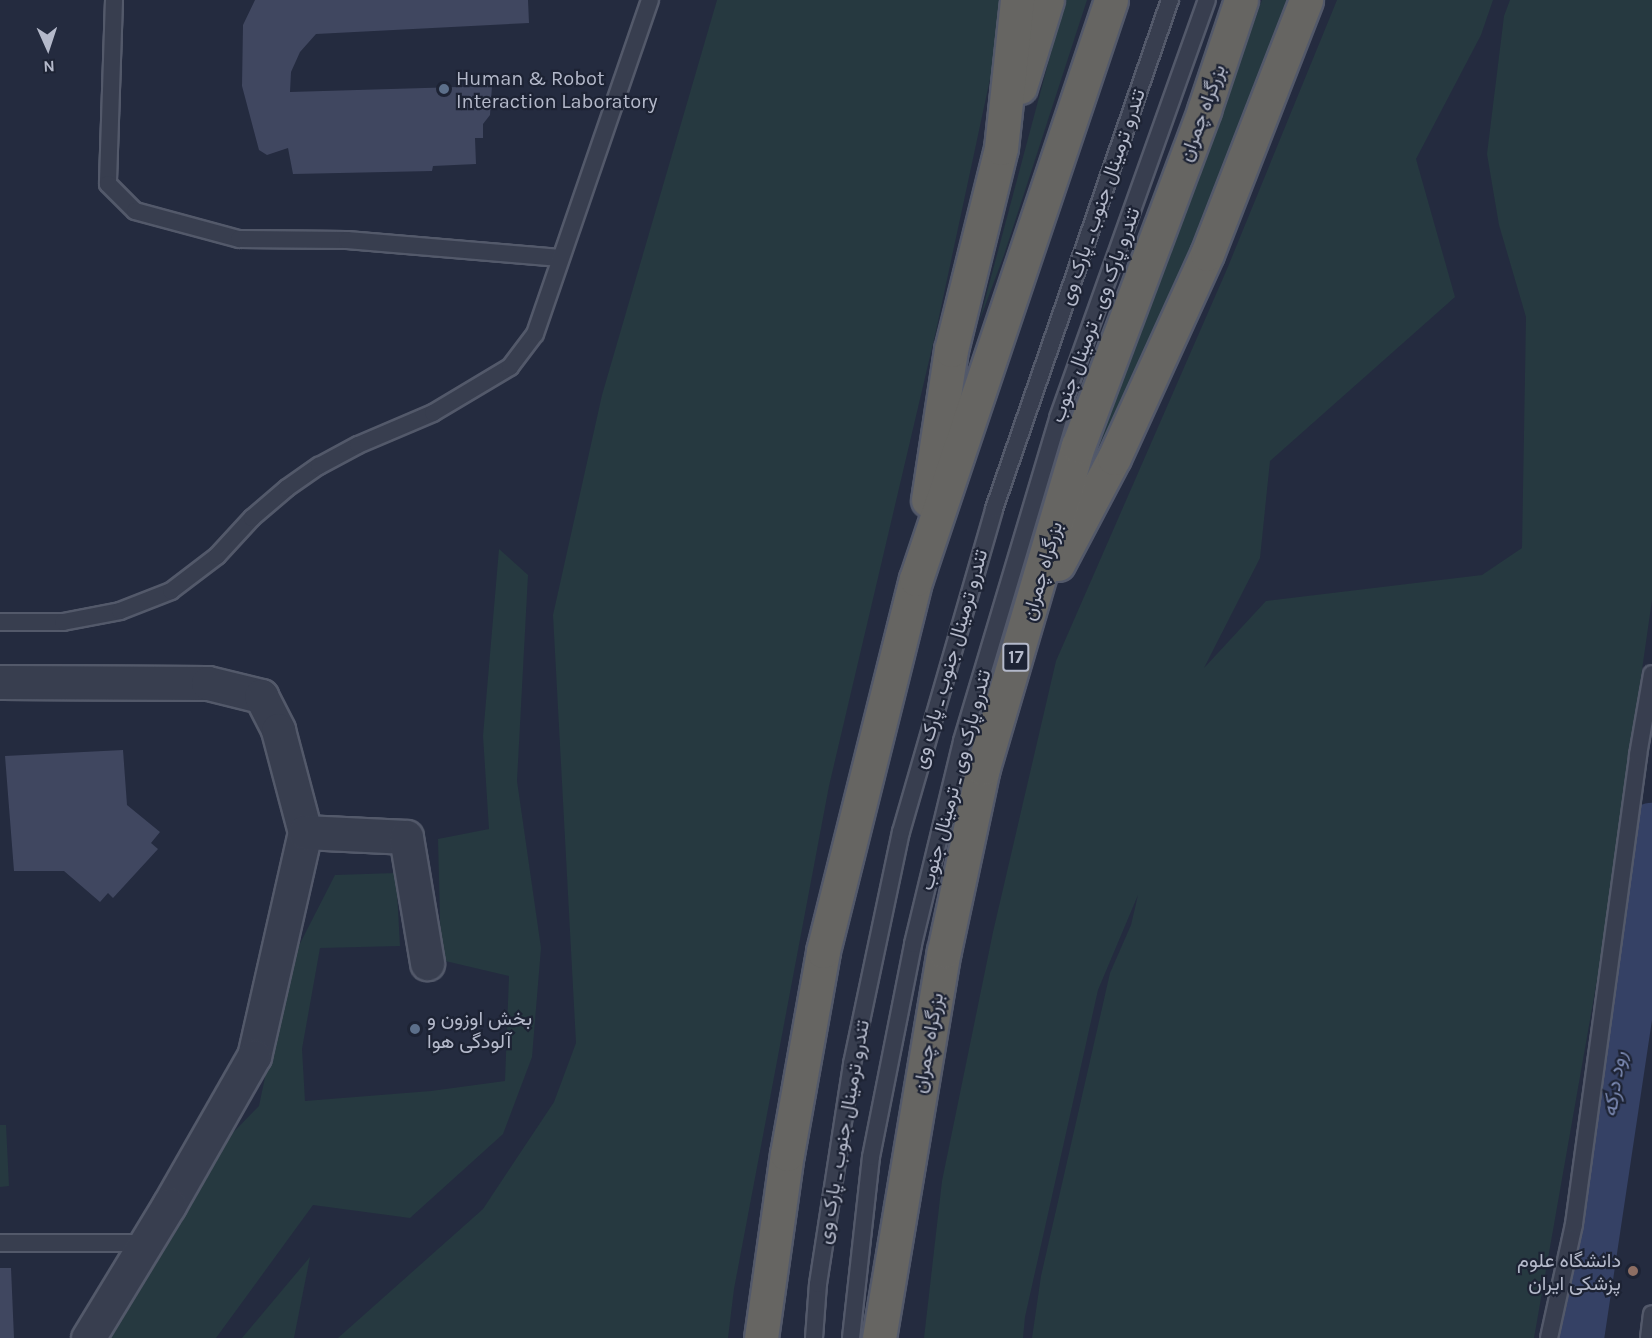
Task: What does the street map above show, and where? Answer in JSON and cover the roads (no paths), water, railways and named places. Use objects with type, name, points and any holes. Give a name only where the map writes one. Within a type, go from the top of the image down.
[{"type":"highway","points":[[1000,148],[1017,0]]},
{"type":"highway","points":[[916,579],[951,350],[1000,148],[1047,0]]},
{"type":"highway","points":[[761,1338],[787,1154],[823,951],[916,579],[1111,0]]},
{"type":"highway","name":"بزرگراه چمران","points":[[879,1338],[945,951],[983,768],[1078,446],[1204,111],[1241,0]]},
{"type":"highway","points":[[1026,624],[1114,458],[1207,254],[1306,0]]},
{"type":"street","points":[[0,682],[207,683],[261,696],[278,730],[305,832],[254,1056],[88,1338]]},
{"type":"street","points":[[305,832],[406,837],[427,963]]},
{"type":"lane","points":[[114,0],[108,184],[135,211],[239,239],[347,240],[560,258]]},
{"type":"lane","points":[[0,622],[63,622],[120,611],[171,591],[217,556],[252,518],[287,488],[319,466],[358,445],[433,414],[510,367],[535,334],[650,0]]},
{"type":"lane","name":"تندرو ترمینال جنوب ـ پارک وی","points":[[814,1338],[818,1284],[852,1065],[901,832],[994,509],[1170,0]]},
{"type":"lane","name":"تندرو پارک وی ـ ترمینال جنوب","points":[[851,1338],[871,1157],[913,945],[962,741],[1058,418],[1208,0]]},
{"type":"lane","points":[[1550,1338],[1574,1224],[1638,755],[1652,674]]},
{"type":"lane","points":[[0,1243],[146,1243]]},
{"type":"lane","points":[[1649,1338],[1652,1314]]},
{"type":"waterway","name":"رود درکه","points":[[1576,1338],[1652,831]]},
{"type":"place","name":"Human & Robot Interaction Laboratory","points":[[444,89]]},
{"type":"place","name":"بخش اوزون و آلودگی هوا","points":[[415,1029]]},
{"type":"place","name":"دانشگاه علوم پزشکی ایران","points":[[1633,1271]]}]
